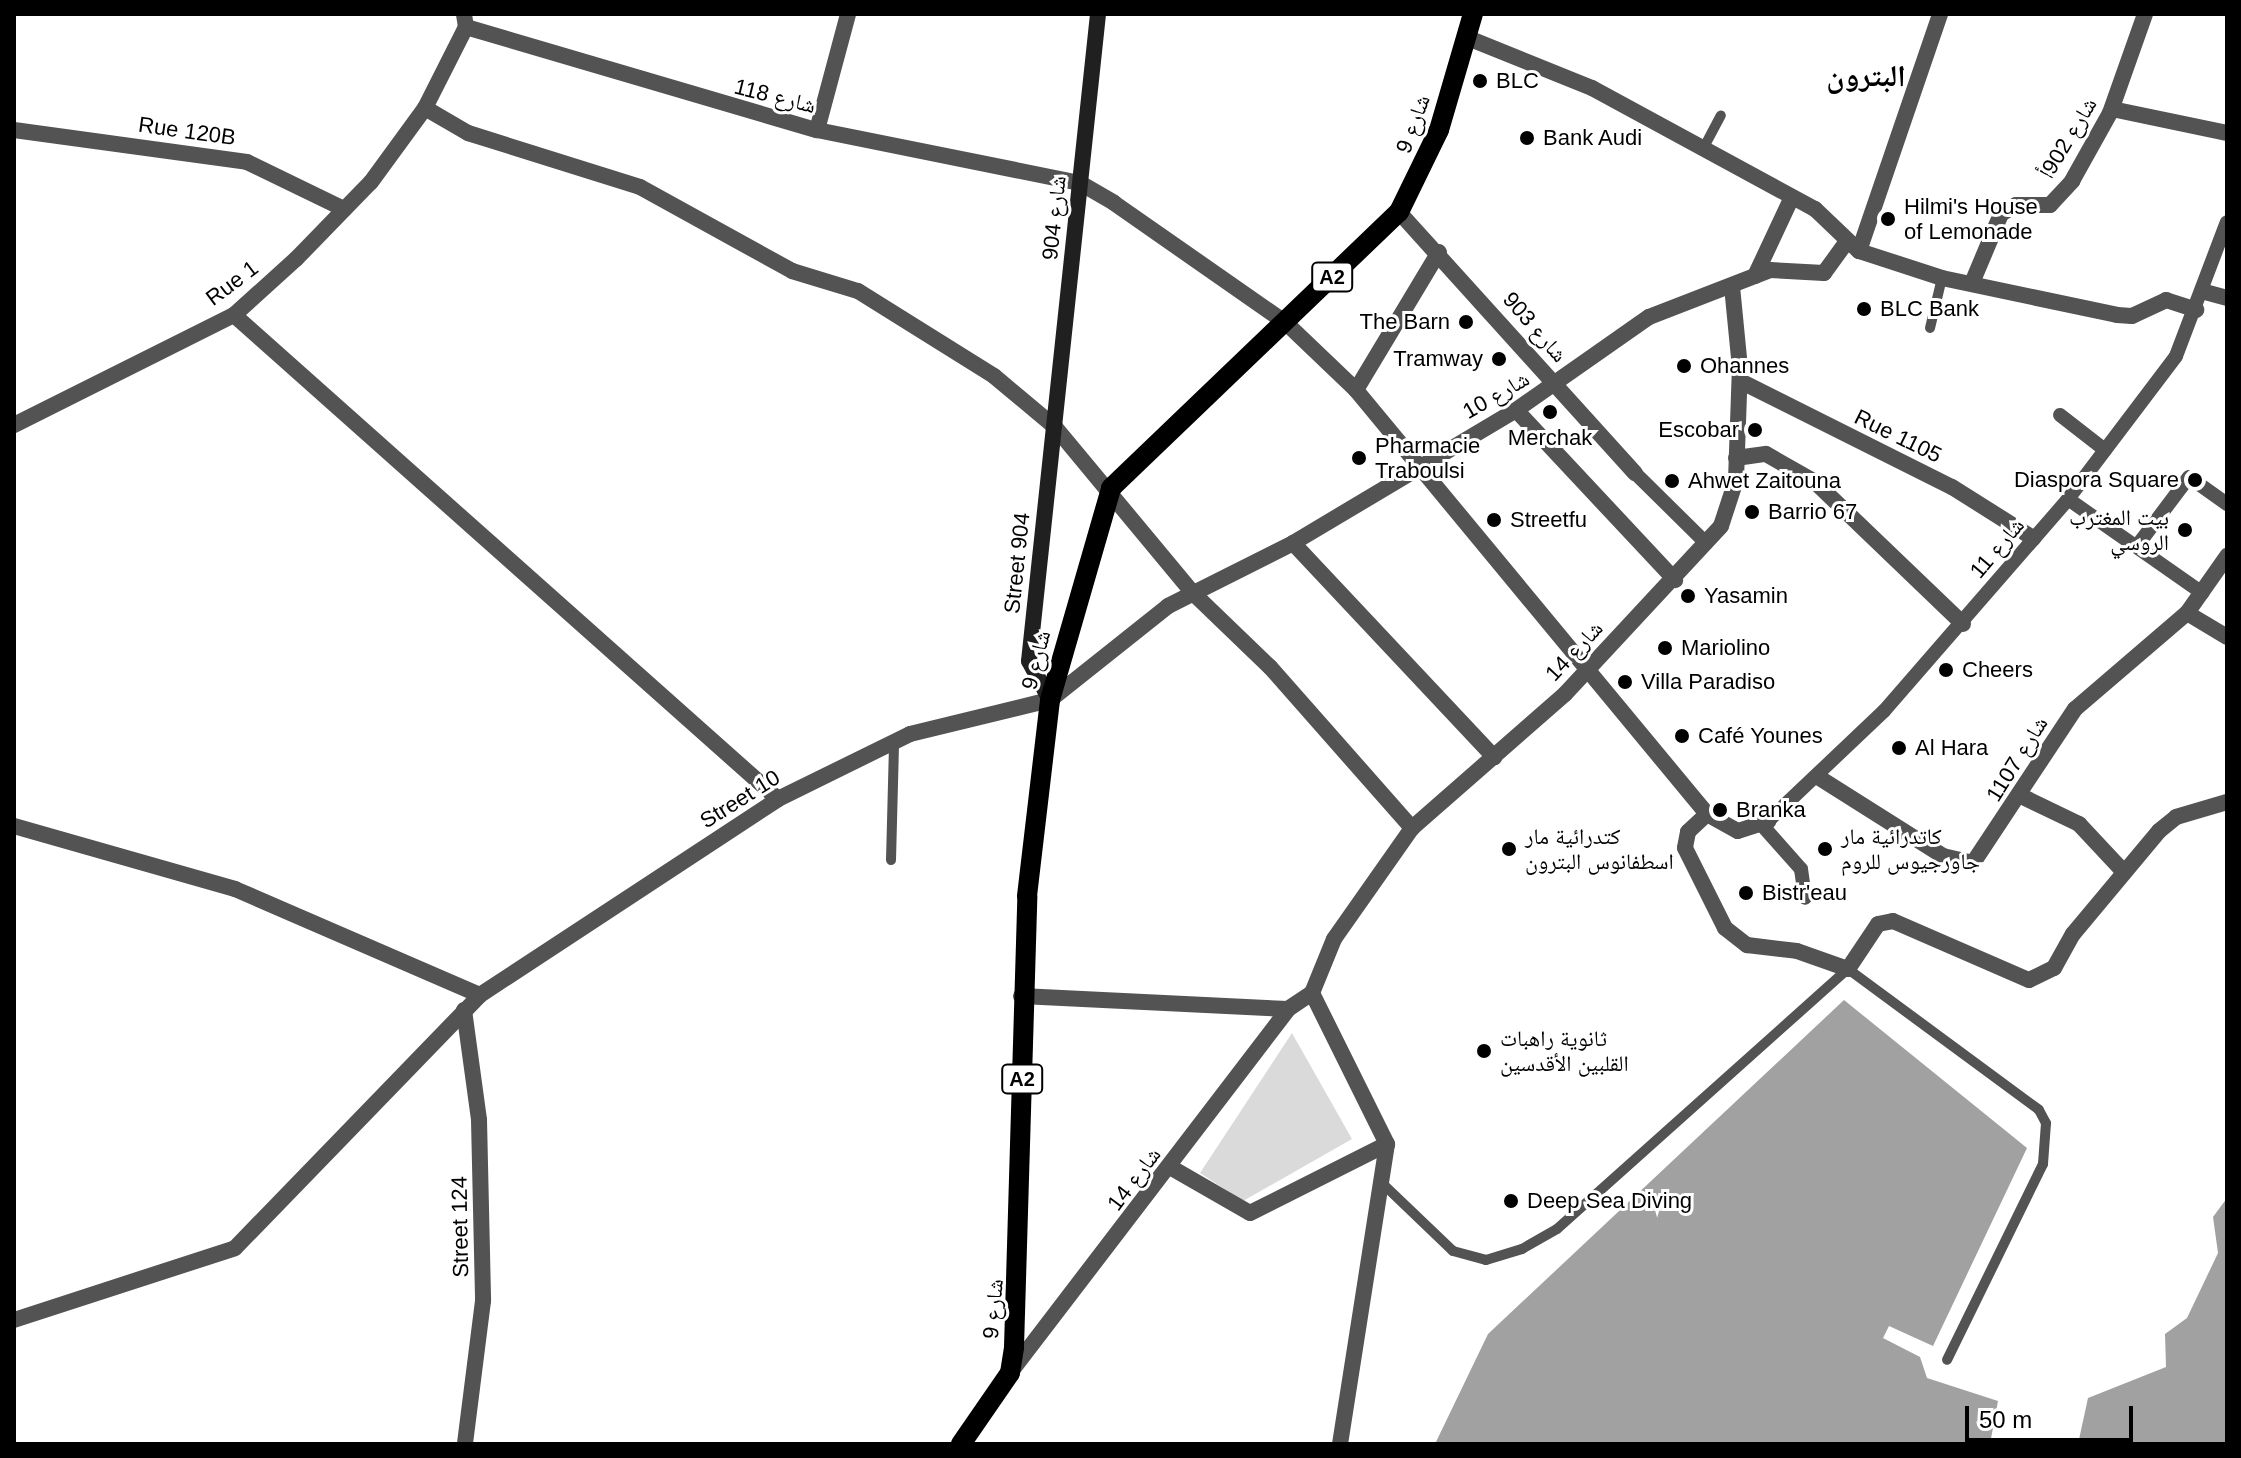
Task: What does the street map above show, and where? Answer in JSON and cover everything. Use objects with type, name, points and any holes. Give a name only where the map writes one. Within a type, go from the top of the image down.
[{"type":"main road","name":"شارع 904","points":[[1055,427],[1098,14]]},
{"type":"main road","name":"شارع 9","points":[[961,1444],[1010,1373],[1023,1238],[1021,996],[1050,700],[1111,488],[1399,212],[1439,130],[1473,14]]},
{"type":"main road","name":"Street 904","points":[[1050,700],[1029,661],[1055,427]]},
{"type":"street","points":[[817,130],[848,14]]},
{"type":"street","name":"شارع 10","points":[[1050,700],[1193,593],[1293,543],[1420,462],[1516,410],[1556,385],[1649,317],[1784,268],[1824,273],[1852,247],[1940,14]]},
{"type":"street","name":"شارع 902أ","points":[[1972,283],[2001,214],[2055,201],[2112,109],[2145,14]]},
{"type":"street","name":"شارع 118","points":[[465,21],[817,130],[1080,183]]},
{"type":"street","name":"Rue 1","points":[[14,425],[234,315],[344,209],[425,108],[465,21]]},
{"type":"street","points":[[1468,38],[1592,88],[1792,197],[1852,247],[1942,278],[2117,315],[2132,316],[2152,301],[2196,310]]},
{"type":"street","points":[[425,108],[468,133],[640,187],[792,271],[858,291],[906,328],[994,376],[1055,427],[1111,488],[1193,593],[1270,667],[1412,828]]},
{"type":"street","points":[[2112,109],[2227,133]]},
{"type":"street","name":"Rue 120B","points":[[14,130],[247,162],[344,209]]},
{"type":"street","points":[[1080,183],[1286,323],[1356,390],[1420,462],[1707,814],[1738,831],[1764,822],[1801,869],[1805,898]]},
{"type":"street","points":[[1755,276],[1792,197]]},
{"type":"street","name":"شارع 903","points":[[1399,212],[1439,252],[1635,473]]},
{"type":"street","name":"شارع 11","points":[[1764,822],[1818,777],[1963,624],[2068,499],[2176,356],[2205,292],[2227,222]]},
{"type":"street","points":[[1356,390],[1439,252]]},
{"type":"street","name":"شارع 14","points":[[1010,1373],[1288,1009],[1312,993],[1334,939],[1412,828],[1494,757],[1675,580],[1728,512],[1736,458],[1740,381],[1732,286]]},
{"type":"street","points":[[2205,292],[2227,298]]},
{"type":"street","points":[[234,315],[778,799]]},
{"type":"street","name":"Rue 1105","points":[[1740,381],[1952,487],[2033,538]]},
{"type":"street","points":[[1516,410],[1675,580]]},
{"type":"street","points":[[2060,415],[2105,450]]},
{"type":"street","points":[[1736,458],[1766,454],[1815,482],[1963,624]]},
{"type":"street","points":[[1635,473],[1706,543]]},
{"type":"street","points":[[2137,546],[2189,477],[2227,504]]},
{"type":"street","points":[[2068,499],[2202,593]]},
{"type":"street","points":[[1293,543],[1494,757]]},
{"type":"street","name":"شارع 1107","points":[[1818,777],[1964,863],[1980,857],[2075,709],[2187,613],[2227,556]]},
{"type":"street","points":[[2187,613],[2227,637]]},
{"type":"street","name":"Street 10","points":[[14,1320],[235,1248],[480,995],[778,799],[894,742],[1050,700]]},
{"type":"street","points":[[2019,795],[2079,824],[2123,871]]},
{"type":"street","points":[[1707,814],[1684,843],[1725,928],[1747,945],[1797,951],[1848,969],[1878,924],[1893,921],[2029,980],[2054,968],[2123,871],[2176,817],[2227,802]]},
{"type":"street","points":[[14,826],[235,889],[480,995]]},
{"type":"street","points":[[1312,993],[1387,1144],[1340,1444]]},
{"type":"street","points":[[1021,996],[1288,1009]]},
{"type":"street","name":"Street 124","points":[[464,1010],[479,1120],[483,1258],[465,1444]]},
{"type":"street","points":[[1170,1167],[1250,1213],[1387,1144]]},
{"type":"lane","points":[[1703,149],[1721,115]]},
{"type":"lane","points":[[1930,328],[1942,278]]},
{"type":"lane","points":[[891,860],[894,742]]},
{"type":"lane","points":[[1383,1184],[1453,1251],[1486,1260],[1522,1249],[1557,1229],[1848,969],[2039,1110],[2046,1123],[2043,1164],[1947,1360]]},
{"type":"shaded area","points":[[1844,1000],[2027,1148],[1933,1346],[1889,1326],[1883,1338],[1920,1357],[1927,1378],[1998,1401],[1990,1444],[1435,1444],[1488,1334]]},
{"type":"shaded area","points":[[1292,1033],[1352,1139],[1243,1201],[1200,1173]]},
{"type":"shaded area","points":[[2227,1198],[2227,1444],[2078,1444],[2088,1398],[2166,1367],[2165,1334],[2187,1318],[2218,1253],[2213,1217]]},
{"type":"place","name":"BLC","points":[[1480,81]]},
{"type":"place","name":"Bank Audi","points":[[1527,138]]},
{"type":"place","name":"Hilmi's House of Lemonade","points":[[1888,219]]},
{"type":"place","name":"BLC Bank","points":[[1864,309]]},
{"type":"place","name":"The Barn","points":[[1466,322]]},
{"type":"place","name":"Tramway","points":[[1499,359]]},
{"type":"place","name":"Ohannes","points":[[1684,366]]},
{"type":"place","name":"Merchak","points":[[1550,412]]},
{"type":"place","name":"Escobar","points":[[1755,430]]},
{"type":"place","name":"Pharmacie Traboulsi","points":[[1359,458]]},
{"type":"place","name":"Diaspora Square","points":[[2195,480]]},
{"type":"place","name":"Ahwet Zaitouna","points":[[1672,481]]},
{"type":"place","name":"Barrio 67","points":[[1752,512]]},
{"type":"place","name":"Streetfu","points":[[1494,520]]},
{"type":"place","name":"بيت المغترب الروسي","points":[[2185,530]]},
{"type":"place","name":"Yasamin","points":[[1688,596]]},
{"type":"place","name":"Mariolino","points":[[1665,648]]},
{"type":"place","name":"Cheers","points":[[1946,670]]},
{"type":"place","name":"Villa Paradiso","points":[[1625,682]]},
{"type":"place","name":"Café Younes","points":[[1682,736]]},
{"type":"place","name":"Al Hara","points":[[1899,748]]},
{"type":"place","name":"Branka","points":[[1720,810]]},
{"type":"place","name":"كتدرائية مار اسطفانوس البترون","points":[[1509,849]]},
{"type":"place","name":"كاتدرائية مار جاورجيوس للروم","points":[[1825,849]]},
{"type":"place","name":"Bistr'eau","points":[[1746,893]]},
{"type":"place","name":"ثانوية راهبات القلبين الأقدسين","points":[[1484,1051]]},
{"type":"place","name":"Deep Sea Diving","points":[[1511,1201]]},
{"type":"district","name":"البترون","points":[[1866,76]]}]
